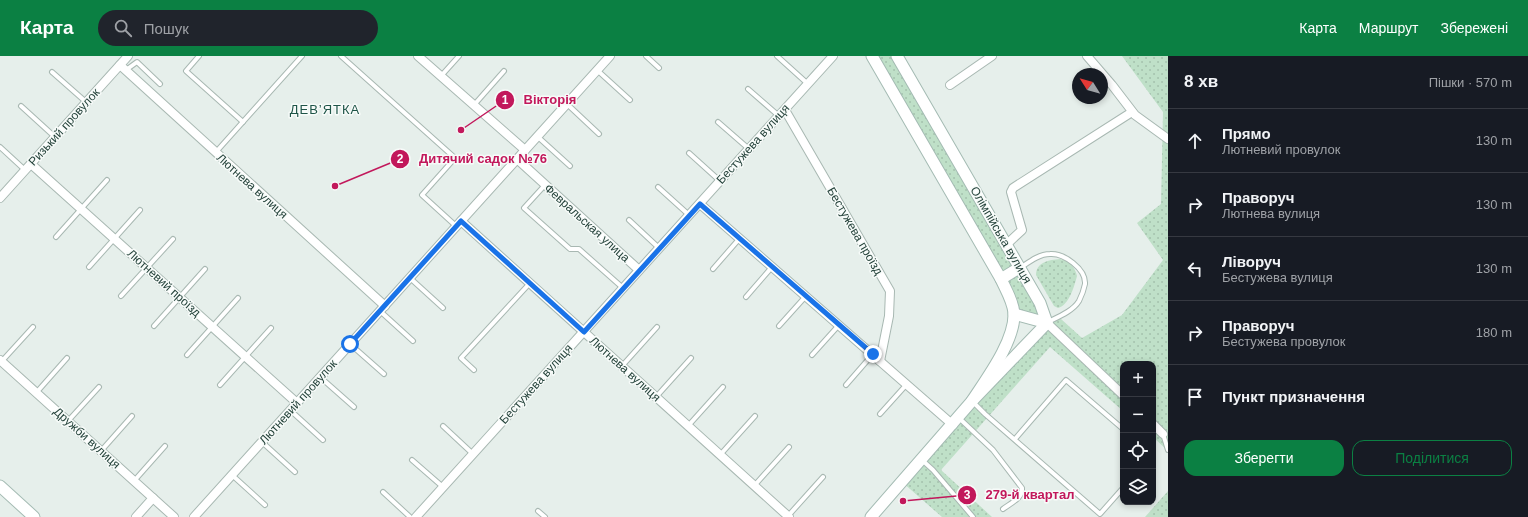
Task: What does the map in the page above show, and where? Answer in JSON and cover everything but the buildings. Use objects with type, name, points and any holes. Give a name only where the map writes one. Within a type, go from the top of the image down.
[{"type":"main road","name":"Олімпійська вулиця","points":[[871,517],[956,422],[972,401],[998,360],[1008,340],[1013,326],[1014,314],[1012,303],[1001,279],[872,56]]},
{"type":"main road","name":"Олімпійська вулиця","points":[[897,56],[1040,303],[1047,323],[972,401]]},
{"type":"main road","points":[[1001,279],[1019,268]]},
{"type":"main road","points":[[1014,314],[1047,323]]},
{"type":"main road","points":[[0,486],[34,517]]},
{"type":"main road","points":[[0,496],[23,517]]},
{"type":"street","name":"Ризький провулок","points":[[0,198],[86,102],[123,68],[128,56]]},
{"type":"street","points":[[418,56],[525,150]]},
{"type":"street","name":"Лютневий провулок","points":[[194,517],[610,56]]},
{"type":"street","name":"Бестужева вулиця","points":[[416,517],[833,56]]},
{"type":"street","points":[[950,85],[992,56]]},
{"type":"street","points":[[1087,56],[1112,85],[1132,112],[1168,139]]},
{"type":"street","name":"Лютнева вулиця","points":[[123,68],[216,152],[382,308]]},
{"type":"street","name":"Бестужева проїзд","points":[[785,110],[890,291],[889,316],[880,361]]},
{"type":"street","points":[[1006,245],[1022,230],[1011,192],[1012,188],[1132,112]]},
{"type":"street","name":"Февральская улица","points":[[517,159],[639,270]]},
{"type":"street","name":"Лютневий проїзд","points":[[31,164],[297,403]]},
{"type":"street","points":[[700,204],[906,384],[956,422]]},
{"type":"street","name":"Лютнева вулиця","points":[[459,224],[530,283],[788,516]]},
{"type":"street","points":[[1047,323],[1120,392]]},
{"type":"street","name":"Дружби вулиця","points":[[1,360],[174,517]]},
{"type":"street","points":[[1156,427],[1163,434]]},
{"type":"street","points":[[136,517],[153,498]]},
{"type":"lane","points":[[199,56],[186,70],[244,122]]},
{"type":"lane","points":[[216,152],[302,56]]},
{"type":"lane","points":[[341,56],[455,158],[422,195],[459,224]]},
{"type":"lane","points":[[441,76],[458,56]]},
{"type":"lane","points":[[646,56],[659,68]]},
{"type":"lane","points":[[777,56],[808,84]]},
{"type":"lane","points":[[123,68],[137,62],[160,84]]},
{"type":"lane","points":[[597,70],[630,100]]},
{"type":"lane","points":[[474,105],[504,71]]},
{"type":"lane","points":[[52,72],[86,102]]},
{"type":"lane","points":[[748,88],[778,116]]},
{"type":"lane","points":[[567,104],[599,134]]},
{"type":"lane","points":[[21,106],[55,137]]},
{"type":"lane","points":[[718,122],[749,150]]},
{"type":"lane","points":[[538,137],[570,166]]},
{"type":"lane","points":[[0,148],[25,170]]},
{"type":"lane","points":[[689,154],[720,181]]},
{"type":"lane","points":[[56,237],[107,180]]},
{"type":"lane","points":[[545,184],[524,208],[570,249],[579,249],[623,288]]},
{"type":"lane","points":[[658,187],[689,215]]},
{"type":"lane","points":[[89,267],[140,210]]},
{"type":"lane","points":[[629,220],[660,248]]},
{"type":"lane","points":[[713,269],[740,238]]},
{"type":"lane","points":[[122,296],[173,239]]},
{"type":"lane","points":[[1019,268],[1040,256],[1051,254],[1062,256],[1071,261],[1084,277],[1085,283],[1079,302],[1073,308],[1047,323]]},
{"type":"lane","points":[[746,297],[772,267]]},
{"type":"lane","points":[[154,326],[206,269]]},
{"type":"lane","points":[[410,278],[443,308]]},
{"type":"lane","points":[[474,370],[461,358],[530,283]]},
{"type":"lane","points":[[779,326],[806,296]]},
{"type":"lane","points":[[187,355],[238,298]]},
{"type":"lane","points":[[382,308],[413,341]]},
{"type":"lane","points":[[812,355],[839,325]]},
{"type":"lane","points":[[1,360],[33,327]]},
{"type":"lane","points":[[622,366],[657,327]]},
{"type":"lane","points":[[220,385],[271,328]]},
{"type":"lane","points":[[350,344],[384,374]]},
{"type":"lane","points":[[846,385],[873,354]]},
{"type":"lane","points":[[36,392],[67,358]]},
{"type":"lane","points":[[656,397],[691,358]]},
{"type":"lane","points":[[320,377],[354,407]]},
{"type":"lane","points":[[1014,439],[1066,380],[1120,426]]},
{"type":"lane","points":[[880,414],[906,384]]},
{"type":"lane","points":[[68,421],[99,387]]},
{"type":"lane","points":[[688,426],[723,388]]},
{"type":"lane","points":[[972,401],[1100,514],[1120,491]]},
{"type":"lane","points":[[290,410],[324,440]]},
{"type":"lane","points":[[101,451],[132,416]]},
{"type":"lane","points":[[720,455],[755,416]]},
{"type":"lane","points":[[956,422],[993,450],[1022,488],[1019,498],[1003,509]]},
{"type":"lane","points":[[443,426],[473,454]]},
{"type":"lane","points":[[1163,434],[1168,450]]},
{"type":"lane","points":[[262,442],[295,472]]},
{"type":"lane","points":[[134,481],[165,446]]},
{"type":"lane","points":[[754,486],[789,447]]},
{"type":"lane","points":[[412,460],[443,487]]},
{"type":"lane","points":[[922,460],[933,470],[973,517]]},
{"type":"lane","points":[[232,475],[265,505]]},
{"type":"lane","points":[[788,516],[822,477]]},
{"type":"lane","points":[[383,492],[410,517]]},
{"type":"lane","points":[[538,511],[544,517]]},
{"type":"green space","points":[[872,56],[897,56],[1047,322],[1061,319],[1082,338],[1122,315],[1163,260],[1137,223],[1161,204],[1163,112],[1122,56],[1168,56],[1168,451],[1156,440],[1156,361],[1120,361],[1120,408],[1050,347],[941,470],[992,517],[942,517],[902,482],[1047,323],[1014,314]]},
{"type":"green space","points":[[1060,259],[1071,264],[1077,276],[1073,290],[1068,299],[1058,308],[1054,306],[1036,275],[1038,267],[1044,262]]},
{"type":"green space","points":[[1168,491],[1168,517],[1145,517]]},
{"type":"place","name":"Вікторія","points":[[461,130]]},
{"type":"place","name":"Дитячий садок №76","points":[[335,186]]},
{"type":"place","name":"279-й квартал","points":[[903,501]]},
{"type":"district","name":"ДЕВ’ЯТКА","points":[[325,109]]},
{"type":"route","points":[[350,344],[461,221],[584,332],[700,204],[873,354]]}]
